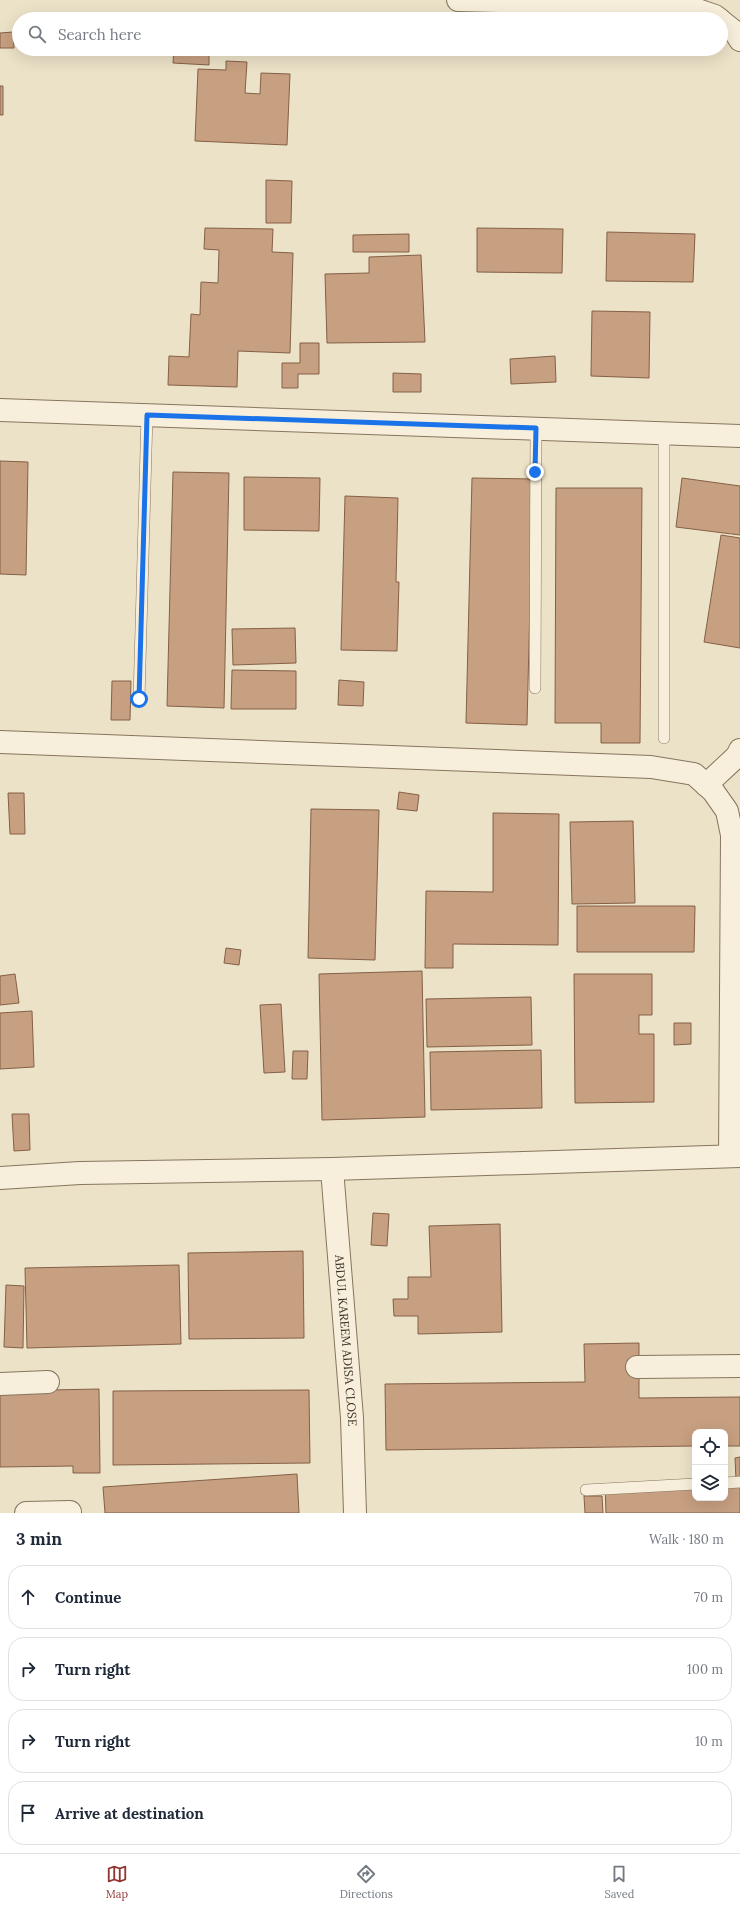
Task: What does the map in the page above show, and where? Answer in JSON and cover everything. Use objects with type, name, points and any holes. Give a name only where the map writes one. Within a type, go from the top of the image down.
[{"type":"street","points":[[458,0],[686,6],[703,12]]},
{"type":"street","points":[[728,26],[735,32],[740,40]]},
{"type":"street","points":[[0,410],[740,436]]},
{"type":"street","points":[[0,742],[651,767],[694,774],[713,791],[727,811],[736,835],[735,1156],[332,1169],[80,1173],[0,1178]]},
{"type":"street","points":[[706,785],[737,756],[740,750]]},
{"type":"street","name":"ABDUL KAREEM ADISA CLOSE","points":[[332,1169],[352,1418],[354,1513]]},
{"type":"street","points":[[637,1367],[740,1366]]},
{"type":"street","points":[[0,1384],[48,1382]]},
{"type":"street","points":[[26,1513],[70,1512]]},
{"type":"lane","points":[[139,699],[147,415]]},
{"type":"lane","points":[[535,688],[536,428]]},
{"type":"lane","points":[[664,433],[664,738]]},
{"type":"lane","points":[[728,1483],[740,1482]]},
{"type":"lane","points":[[586,1490],[692,1484]]},
{"type":"building","points":[[12,32],[12,48],[0,48],[0,33]]},
{"type":"building","points":[[174,56],[209,56],[209,65],[173,63]]},
{"type":"building","points":[[226,61],[247,62],[245,93],[260,94],[261,73],[290,74],[287,145],[195,141],[198,69],[226,70]]},
{"type":"building","points":[[0,86],[3,86],[3,115],[0,115]]},
{"type":"building","points":[[266,180],[292,181],[291,223],[266,223]]},
{"type":"building","points":[[205,228],[273,229],[272,252],[293,253],[290,353],[238,351],[237,387],[168,385],[169,356],[189,357],[191,314],[200,315],[201,282],[218,283],[219,250],[204,249]]},
{"type":"building","points":[[477,228],[563,229],[562,273],[477,272]]},
{"type":"building","points":[[607,232],[695,234],[693,282],[606,281]]},
{"type":"building","points":[[409,234],[409,252],[353,252],[353,235]]},
{"type":"building","points":[[421,255],[425,342],[327,343],[325,274],[369,273],[369,257]]},
{"type":"building","points":[[592,311],[650,312],[649,378],[591,376]]},
{"type":"building","points":[[300,343],[319,343],[319,374],[298,374],[298,388],[282,388],[282,363],[300,363]]},
{"type":"building","points":[[555,356],[556,382],[511,384],[510,359]]},
{"type":"building","points":[[393,373],[421,374],[421,392],[393,392]]},
{"type":"building","points":[[0,461],[28,462],[26,575],[0,574]]},
{"type":"building","points":[[173,472],[229,473],[224,708],[167,706]]},
{"type":"building","points":[[244,477],[320,478],[319,531],[244,530]]},
{"type":"building","points":[[472,478],[533,479],[527,725],[466,723]]},
{"type":"building","points":[[682,478],[740,486],[740,535],[676,527]]},
{"type":"building","points":[[556,488],[642,488],[640,743],[601,743],[601,723],[555,723]]},
{"type":"building","points":[[345,496],[398,498],[396,582],[399,582],[397,651],[341,650]]},
{"type":"building","points":[[721,535],[740,538],[740,648],[704,642]]},
{"type":"building","points":[[295,628],[296,663],[233,665],[232,629]]},
{"type":"building","points":[[232,670],[296,671],[296,709],[231,709]]},
{"type":"building","points":[[339,680],[364,682],[363,706],[338,705]]},
{"type":"building","points":[[112,681],[131,681],[130,720],[111,720]]},
{"type":"building","points":[[399,792],[419,795],[417,811],[397,809]]},
{"type":"building","points":[[8,793],[24,793],[25,834],[10,834]]},
{"type":"building","points":[[311,809],[379,810],[375,960],[308,958]]},
{"type":"building","points":[[493,813],[559,814],[558,945],[453,944],[453,968],[425,968],[426,891],[493,892]]},
{"type":"building","points":[[633,821],[635,903],[572,904],[570,822]]},
{"type":"building","points":[[577,906],[695,906],[694,952],[577,952]]},
{"type":"building","points":[[226,948],[241,950],[239,965],[224,963]]},
{"type":"building","points":[[422,971],[425,1117],[322,1120],[319,974]]},
{"type":"building","points":[[15,974],[19,1003],[0,1005],[0,976]]},
{"type":"building","points":[[574,974],[652,974],[652,1015],[639,1015],[639,1034],[654,1034],[654,1102],[575,1103]]},
{"type":"building","points":[[531,997],[532,1045],[427,1047],[426,999]]},
{"type":"building","points":[[281,1004],[285,1072],[264,1073],[260,1005]]},
{"type":"building","points":[[32,1011],[34,1067],[0,1069],[0,1013]]},
{"type":"building","points":[[674,1023],[691,1023],[691,1044],[674,1045]]},
{"type":"building","points":[[541,1050],[542,1108],[431,1110],[430,1052]]},
{"type":"building","points":[[293,1051],[308,1051],[307,1079],[292,1079]]},
{"type":"building","points":[[12,1114],[29,1114],[30,1150],[14,1151]]},
{"type":"building","points":[[373,1213],[389,1214],[387,1246],[371,1245]]},
{"type":"building","points":[[500,1224],[502,1332],[418,1334],[418,1316],[394,1316],[393,1299],[408,1299],[408,1277],[431,1277],[429,1226]]},
{"type":"building","points":[[303,1251],[304,1338],[189,1339],[188,1253]]},
{"type":"building","points":[[179,1265],[181,1344],[27,1348],[25,1268]]},
{"type":"building","points":[[6,1285],[24,1286],[23,1348],[4,1347]]},
{"type":"building","points":[[639,1343],[639,1398],[740,1397],[740,1446],[728,1446],[728,1429],[692,1429],[692,1446],[386,1450],[385,1384],[585,1382],[584,1344]]},
{"type":"building","points":[[99,1389],[100,1473],[73,1473],[73,1466],[0,1467],[0,1391]]},
{"type":"building","points":[[309,1390],[310,1463],[113,1465],[113,1391]]},
{"type":"building","points":[[740,1457],[740,1480],[736,1480],[735,1458]]},
{"type":"building","points":[[297,1474],[299,1513],[105,1513],[103,1487]]},
{"type":"building","points":[[605,1484],[692,1484],[692,1501],[728,1501],[728,1484],[740,1484],[740,1513],[606,1513]]},
{"type":"building","points":[[584,1496],[602,1496],[603,1513],[585,1513]]},
{"type":"route","points":[[139,699],[147,415],[536,428],[535,472]]}]
